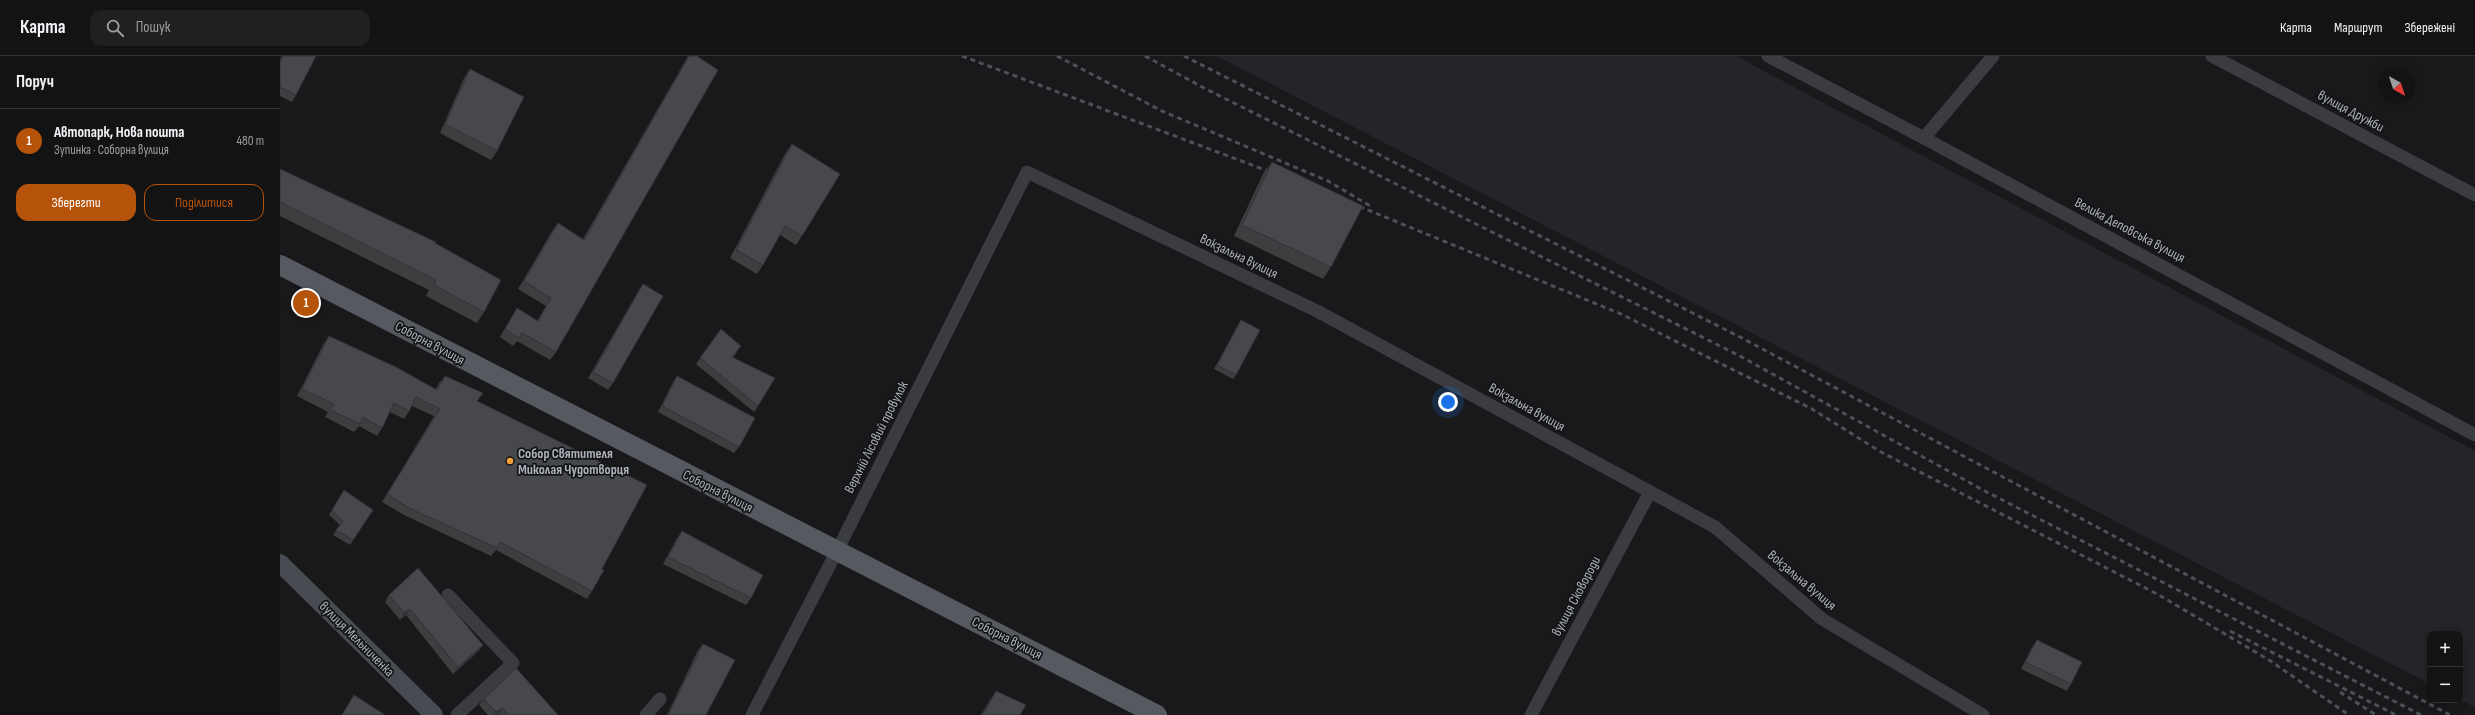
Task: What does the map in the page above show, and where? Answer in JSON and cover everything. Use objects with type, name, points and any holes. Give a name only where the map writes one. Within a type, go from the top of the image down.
[{"type":"main road","name":"Соборна вулиця","points":[[280,264],[837,552],[1157,715]]},
{"type":"street","name":"Велика Деповська вулиця","points":[[1768,56],[1924,138],[2475,435]]},
{"type":"street","points":[[1924,138],[1992,56]]},
{"type":"street","name":"вулиця Дружби","points":[[2212,56],[2475,195]]},
{"type":"street","name":"Вокзальна вулиця","points":[[1027,172],[1316,311],[1715,527],[1822,619],[1984,715]]},
{"type":"street","name":"Верхній Лісовий провулок","points":[[752,715],[837,552],[1027,172]]},
{"type":"street","name":"вулиця Сковороди","points":[[1531,715],[1650,492]]},
{"type":"street","name":"вулиця Мельниченка","points":[[280,563],[434,715]]},
{"type":"street","points":[[448,595],[513,663],[457,715]]},
{"type":"street","points":[[646,715],[660,699]]},
{"type":"shaded area","points":[[1217,56],[1736,56],[2475,451],[2475,707],[2463,701],[2463,631],[2427,631],[2427,682]]},
{"type":"building","points":[[283,56],[316,56],[296,95],[280,87],[280,62]]},
{"type":"building","points":[[689,56],[697,56],[718,70],[556,352],[522,333],[519,338],[505,329],[517,308],[538,321],[551,298],[524,281],[558,223],[584,240]]},
{"type":"building","points":[[470,69],[524,97],[497,151],[445,124]]},
{"type":"building","points":[[792,144],[840,174],[802,236],[785,226],[763,265],[736,250]]},
{"type":"building","points":[[1272,162],[1363,206],[1331,267],[1242,225]]},
{"type":"building","points":[[280,169],[436,242],[435,243],[501,280],[484,312],[434,285],[436,280],[280,202]]},
{"type":"building","points":[[643,284],[663,296],[613,383],[593,372]]},
{"type":"building","points":[[1241,320],[1260,330],[1236,375],[1217,365]]},
{"type":"building","points":[[721,329],[741,346],[732,357],[775,378],[758,406],[700,358]]},
{"type":"building","points":[[329,336],[398,368],[437,390],[445,376],[483,393],[477,401],[647,485],[602,569],[604,570],[592,591],[500,542],[497,548],[409,508],[387,494],[440,409],[416,397],[409,411],[394,403],[382,428],[363,417],[360,424],[330,410],[334,404],[302,389]]},
{"type":"building","points":[[677,376],[755,418],[739,447],[662,406]]},
{"type":"building","points":[[344,490],[373,510],[353,540],[336,530],[343,521],[332,510]]},
{"type":"building","points":[[682,531],[763,575],[751,598],[668,557]]},
{"type":"building","points":[[418,568],[483,645],[458,667],[410,609],[404,613],[389,595]]},
{"type":"building","points":[[2037,640],[2082,662],[2071,684],[2025,662]]},
{"type":"building","points":[[703,644],[735,660],[706,715],[668,715]]},
{"type":"building","points":[[516,668],[558,715],[509,715],[503,708],[496,712],[484,699]]},
{"type":"building","points":[[996,691],[1026,705],[1020,715],[983,715]]},
{"type":"building","points":[[354,695],[385,715],[342,715]]},
{"type":"railway","points":[[962,56],[1276,174]]},
{"type":"railway","points":[[1057,56],[1162,111],[1328,181],[1372,207]]},
{"type":"railway","points":[[1145,56],[1206,89],[1738,355],[1983,490],[2421,715]]},
{"type":"railway","points":[[1184,56],[1740,337],[2450,715]]},
{"type":"railway","points":[[1351,203],[1621,314],[1812,409],[1881,452],[2159,595],[2269,660],[2349,715]]},
{"type":"railway","points":[[2230,631],[2396,715]]},
{"type":"railway","points":[[2340,692],[2376,715]]},
{"type":"place","name":"Автопарк, Нова пошта","points":[[306,303]]},
{"type":"place","name":"Собор Святителя Миколая Чудотворця","points":[[510,461]]}]
